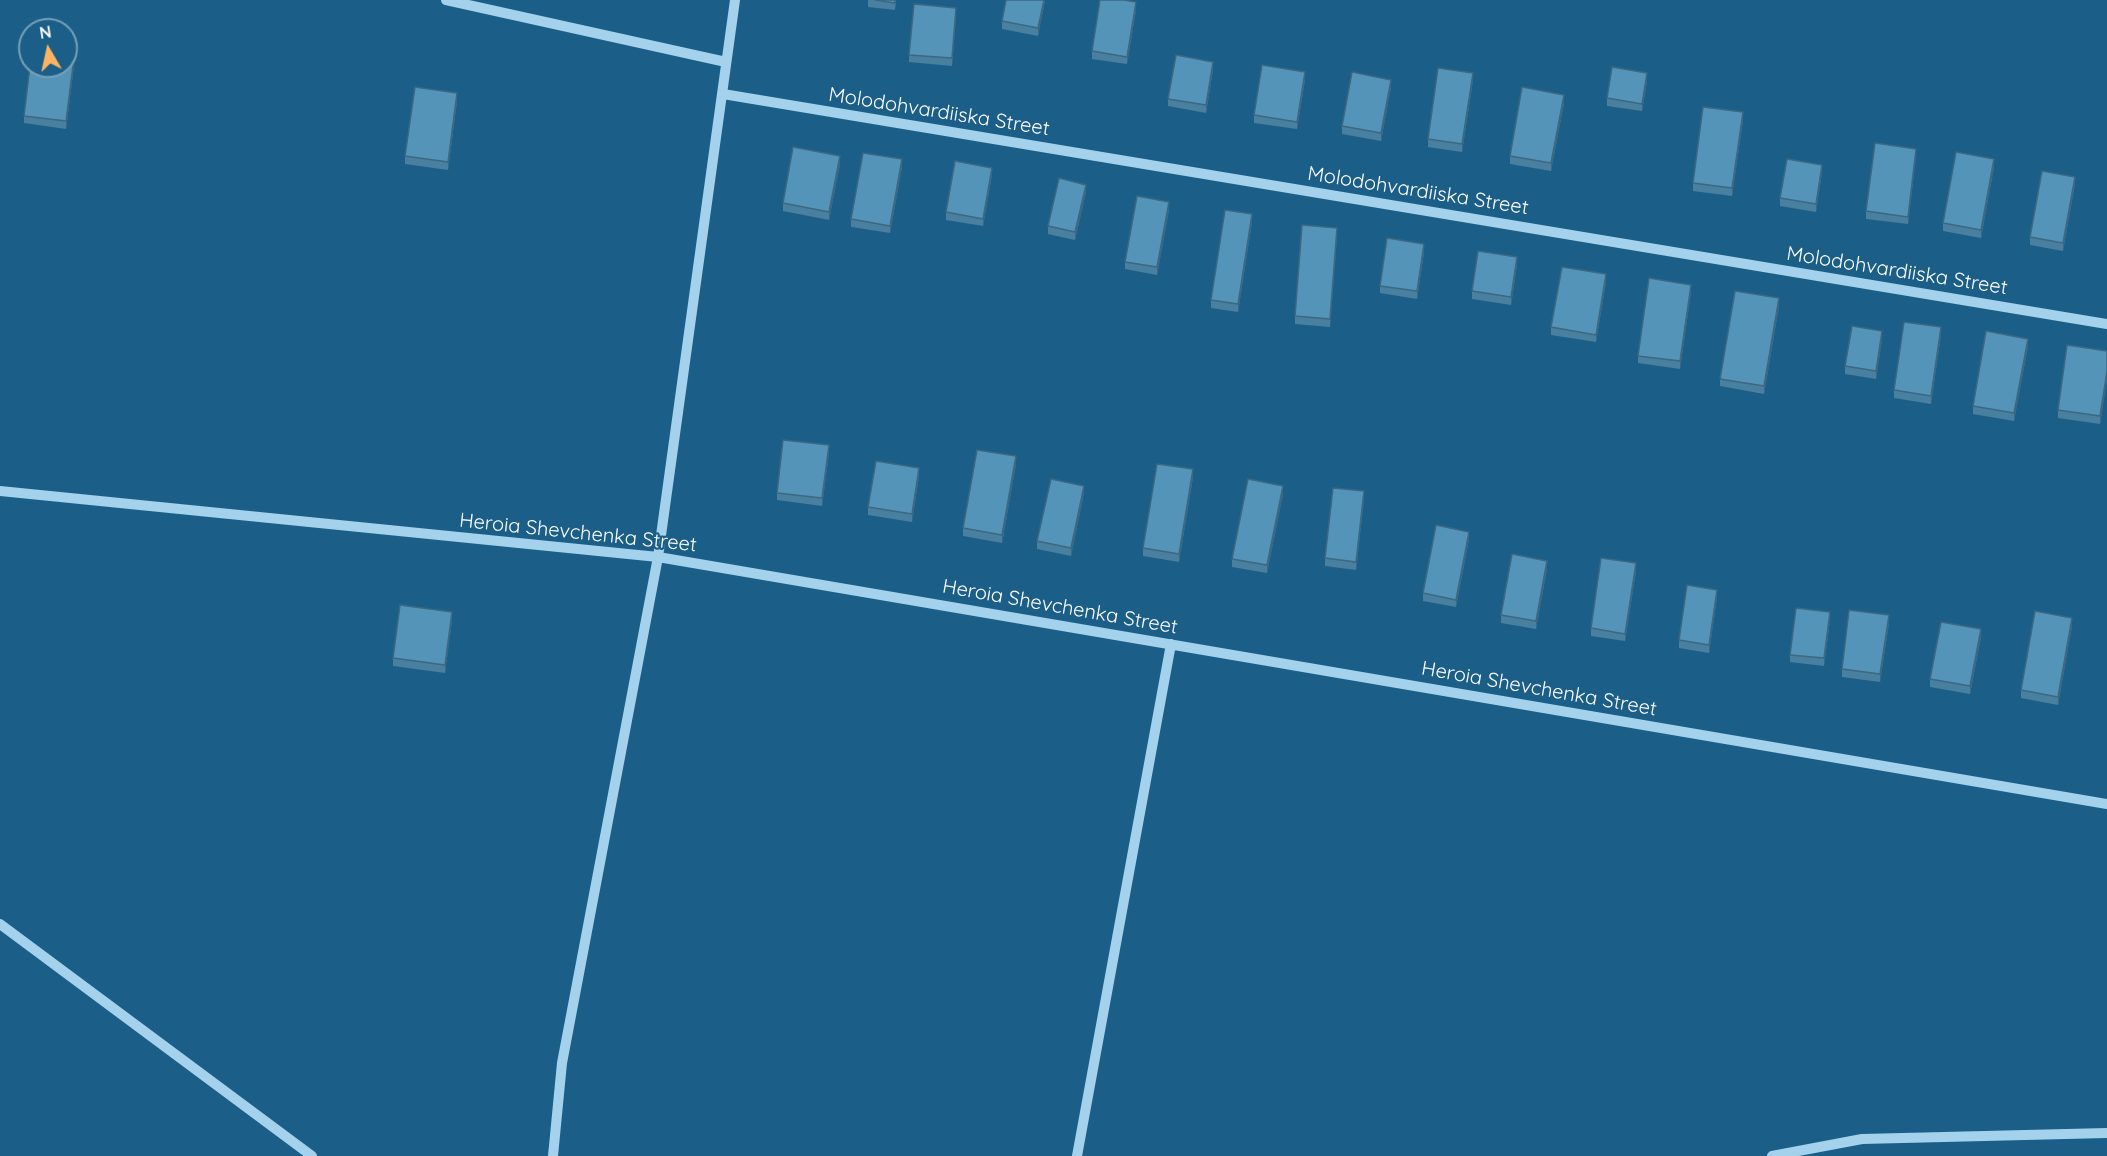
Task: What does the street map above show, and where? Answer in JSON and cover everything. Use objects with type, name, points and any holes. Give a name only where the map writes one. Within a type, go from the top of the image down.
[{"type":"street","points":[[446,0],[726,62]]},
{"type":"street","points":[[553,1156],[562,1063],[658,557],[735,0]]},
{"type":"street","name":"Molodohvardiiska Street","points":[[723,94],[2107,324]]},
{"type":"street","name":"Heroia Shevchenka Street","points":[[0,491],[658,557],[2107,804]]},
{"type":"street","points":[[1077,1156],[1170,644]]},
{"type":"street","points":[[0,924],[312,1156]]},
{"type":"street","points":[[1772,1156],[1862,1139],[2107,1133]]},
{"type":"building","points":[[875,0],[895,0],[895,3]]},
{"type":"building","points":[[1006,0],[1044,0],[1038,28],[1002,21]]},
{"type":"building","points":[[1100,0],[1136,2],[1127,57],[1092,51]]},
{"type":"building","points":[[914,4],[956,8],[952,58],[909,55]]},
{"type":"building","points":[[1176,55],[1213,62],[1206,105],[1168,99]]},
{"type":"building","points":[[1262,65],[1305,72],[1297,122],[1254,115]]},
{"type":"building","points":[[1612,67],[1647,73],[1642,104],[1607,98]]},
{"type":"building","points":[[1438,68],[1473,73],[1462,144],[1428,139]]},
{"type":"building","points":[[1352,72],[1391,80],[1381,133],[1342,126]]},
{"type":"building","points":[[29,78],[71,78],[66,121],[24,116]]},
{"type":"building","points":[[415,87],[457,93],[448,162],[405,156]]},
{"type":"building","points":[[1522,87],[1564,95],[1551,163],[1510,156]]},
{"type":"building","points":[[1703,107],[1743,112],[1732,188],[1693,183]]},
{"type":"building","points":[[1875,143],[1916,149],[1908,217],[1866,211]]},
{"type":"building","points":[[793,147],[840,156],[829,212],[783,203]]},
{"type":"building","points":[[1956,152],[1994,159],[1981,230],[1943,223]]},
{"type":"building","points":[[863,153],[902,159],[890,226],[851,219]]},
{"type":"building","points":[[1787,159],[1822,165],[1816,204],[1780,198]]},
{"type":"building","points":[[955,161],[992,168],[983,219],[946,212]]},
{"type":"building","points":[[2042,171],[2075,177],[2063,243],[2030,237]]},
{"type":"building","points":[[1059,178],[1086,185],[1075,232],[1048,226]]},
{"type":"building","points":[[1137,196],[1169,202],[1157,267],[1125,262]]},
{"type":"building","points":[[1225,210],[1252,214],[1238,304],[1211,300]]},
{"type":"building","points":[[1302,225],[1337,228],[1330,319],[1295,316]]},
{"type":"building","points":[[1387,238],[1424,244],[1417,291],[1380,286]]},
{"type":"building","points":[[1478,251],[1517,257],[1511,297],[1472,291]]},
{"type":"building","points":[[1562,267],[1606,274],[1596,335],[1551,327]]},
{"type":"building","points":[[1649,278],[1691,285],[1680,361],[1638,356]]},
{"type":"building","points":[[1735,291],[1779,298],[1764,386],[1720,379]]},
{"type":"building","points":[[1904,322],[1941,327],[1931,396],[1894,390]]},
{"type":"building","points":[[1852,326],[1882,331],[1876,371],[1845,366]]},
{"type":"building","points":[[1986,331],[2028,339],[2014,413],[1973,406]]},
{"type":"building","points":[[2067,345],[2107,351],[2107,371],[2100,416],[2058,410]]},
{"type":"building","points":[[783,440],[829,445],[822,498],[777,493]]},
{"type":"building","points":[[977,450],[1016,456],[1002,535],[963,528]]},
{"type":"building","points":[[876,461],[919,468],[912,514],[868,507]]},
{"type":"building","points":[[1157,464],[1193,469],[1179,554],[1143,548]]},
{"type":"building","points":[[1051,479],[1084,486],[1071,548],[1037,541]]},
{"type":"building","points":[[1248,479],[1283,486],[1267,565],[1232,559]]},
{"type":"building","points":[[1333,488],[1364,491],[1356,562],[1325,558]]},
{"type":"building","points":[[1436,525],[1469,532],[1456,600],[1423,593]]},
{"type":"building","points":[[1512,554],[1547,561],[1536,621],[1501,615]]},
{"type":"building","points":[[1601,558],[1636,563],[1625,634],[1591,628]]},
{"type":"building","points":[[1687,585],[1717,590],[1709,645],[1679,640]]},
{"type":"building","points":[[400,605],[452,612],[445,665],[393,658]]},
{"type":"building","points":[[1796,608],[1830,612],[1824,658],[1790,655]]},
{"type":"building","points":[[1849,610],[1889,615],[1880,674],[1842,669]]},
{"type":"building","points":[[2035,611],[2072,618],[2058,697],[2021,690]]},
{"type":"building","points":[[1941,622],[1981,629],[1970,686],[1930,679]]}]
